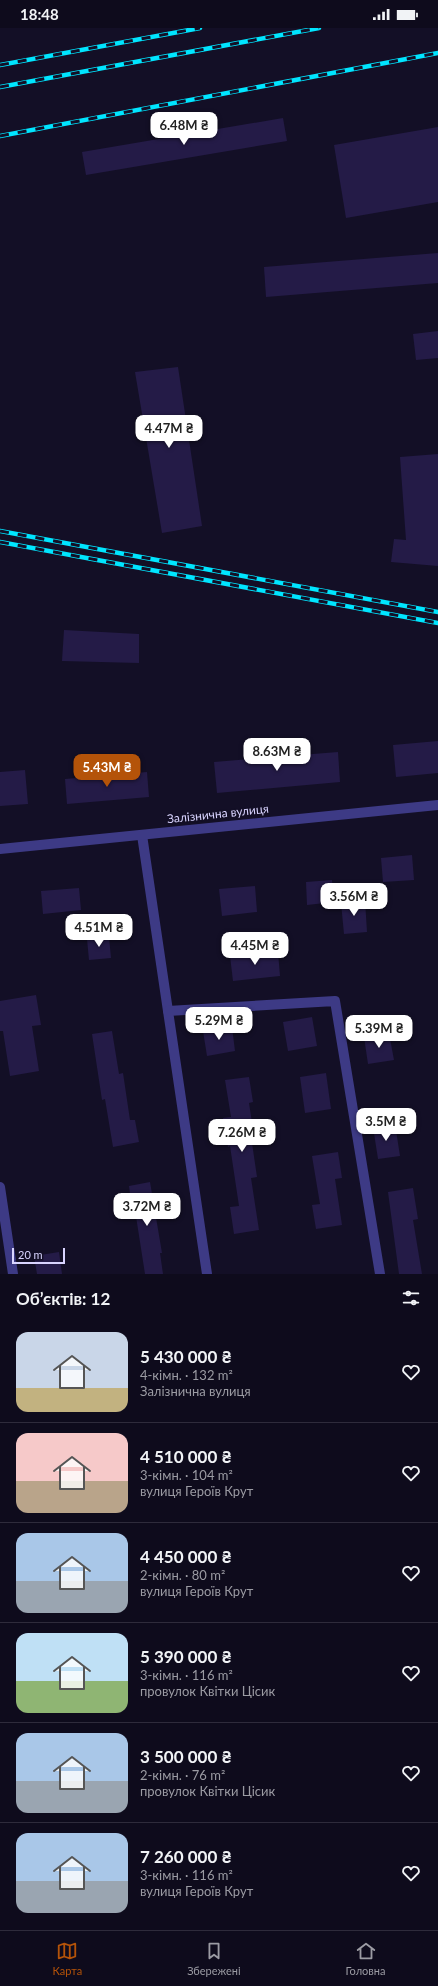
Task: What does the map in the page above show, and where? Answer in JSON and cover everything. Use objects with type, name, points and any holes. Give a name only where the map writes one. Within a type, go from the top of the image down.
[{"type":"street","name":"Залізнична вулиця","points":[[0,849],[438,805]]},
{"type":"street","points":[[142,835],[207,1274]]},
{"type":"street","points":[[168,1011],[335,1001],[380,1274]]},
{"type":"street","points":[[0,1187],[13,1274]]},
{"type":"building","points":[[283,118],[287,141],[86,175],[82,152]]},
{"type":"building","points":[[438,127],[438,202],[346,218],[334,145]]},
{"type":"building","points":[[438,253],[438,283],[266,297],[264,267]]},
{"type":"building","points":[[438,331],[438,358],[416,360],[413,334]]},
{"type":"building","points":[[178,367],[202,526],[162,533],[135,372]]},
{"type":"building","points":[[438,454],[438,566],[391,562],[394,539],[406,540],[400,457]]},
{"type":"building","points":[[64,630],[139,634],[139,663],[62,661]]},
{"type":"building","points":[[438,741],[438,773],[396,777],[393,745]]},
{"type":"building","points":[[338,752],[340,782],[217,793],[214,762]]},
{"type":"building","points":[[25,770],[28,804],[0,806],[0,772]]},
{"type":"building","points":[[147,772],[149,797],[67,804],[65,779]]},
{"type":"building","points":[[412,855],[414,880],[383,882],[381,858]]},
{"type":"building","points":[[332,880],[334,902],[307,905],[306,882]]},
{"type":"building","points":[[255,886],[257,912],[222,916],[219,889]]},
{"type":"building","points":[[79,888],[81,910],[43,914],[41,891]]},
{"type":"building","points":[[365,900],[367,932],[344,934],[341,903]]},
{"type":"building","points":[[109,937],[111,958],[89,960],[87,939]]},
{"type":"building","points":[[278,952],[280,976],[233,981],[230,956]]},
{"type":"building","points":[[36,995],[41,1025],[32,1026],[39,1071],[10,1076],[3,1031],[0,1031],[0,1001]]},
{"type":"building","points":[[312,1017],[317,1046],[288,1051],[283,1022]]},
{"type":"building","points":[[232,1027],[235,1051],[207,1056],[203,1031]]},
{"type":"building","points":[[112,1031],[119,1074],[123,1073],[130,1120],[135,1120],[139,1142],[113,1147],[105,1099],[102,1100],[92,1034]]},
{"type":"building","points":[[389,1033],[394,1060],[368,1064],[364,1037]]},
{"type":"building","points":[[326,1073],[331,1109],[305,1113],[300,1077]]},
{"type":"building","points":[[249,1077],[253,1102],[249,1103],[255,1142],[252,1143],[257,1177],[251,1178],[259,1230],[234,1234],[230,1207],[239,1206],[230,1146],[228,1147],[223,1118],[231,1117],[225,1080]]},
{"type":"building","points":[[395,1124],[400,1156],[378,1159],[373,1127]]},
{"type":"building","points":[[338,1152],[342,1178],[335,1179],[342,1225],[316,1229],[312,1205],[320,1204],[312,1156]]},
{"type":"building","points":[[150,1182],[162,1253],[160,1253],[163,1274],[145,1274],[135,1210],[132,1210],[129,1186]]},
{"type":"building","points":[[413,1188],[418,1219],[413,1220],[422,1274],[399,1274],[388,1192]]},
{"type":"building","points":[[59,1252],[62,1274],[37,1274],[34,1256]]},
{"type":"railway","points":[[0,65],[200,28]]},
{"type":"railway","points":[[0,87],[319,28]]},
{"type":"railway","points":[[0,136],[438,53]]},
{"type":"railway","points":[[0,531],[438,612]]},
{"type":"railway","points":[[0,542],[438,623]]}]
